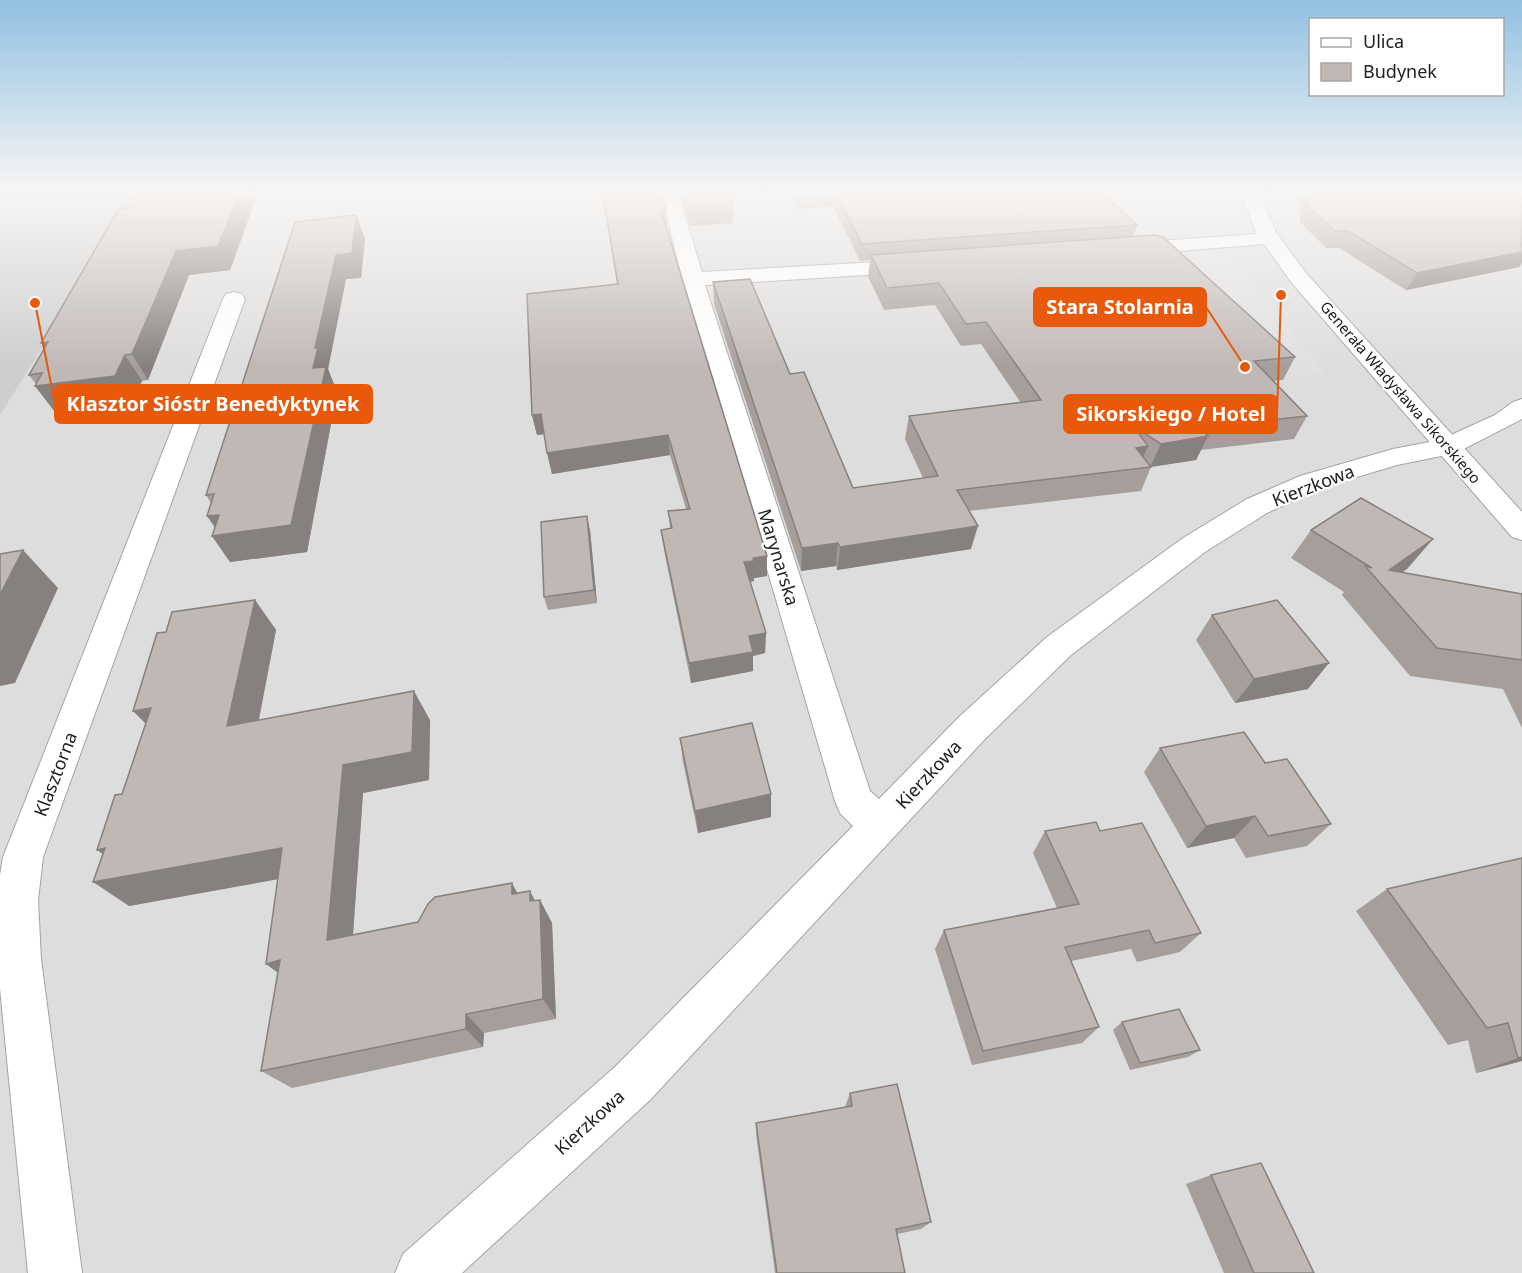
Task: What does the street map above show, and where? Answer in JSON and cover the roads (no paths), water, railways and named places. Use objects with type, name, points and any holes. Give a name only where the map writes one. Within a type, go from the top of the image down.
[{"type":"street","name":"Marynarska","points":[[685,249],[854,801],[879,826]]},
{"type":"street","points":[[1111,251],[1132,249]]},
{"type":"street","name":"Generała Władysława Sikorskiego","points":[[1279,249],[1447,447],[1522,530]]},
{"type":"street","points":[[693,279],[930,265]]},
{"type":"street","name":"Klasztorna","points":[[55,1273],[19,959],[16,900],[23,857],[234,299]]},
{"type":"street","name":"Kierzkowa","points":[[422,1273],[633,1083],[972,728],[1059,646],[1194,545],[1257,506],[1310,482],[1393,457],[1447,447],[1504,420],[1522,407]]},
{"type":"place","name":"Sikorskiego / Hotel","points":[[1281,295]]},
{"type":"place","name":"Klasztor Sióstr Benedyktynek","points":[[35,303]]},
{"type":"place","name":"Stara Stolarnia","points":[[1245,367]]}]
